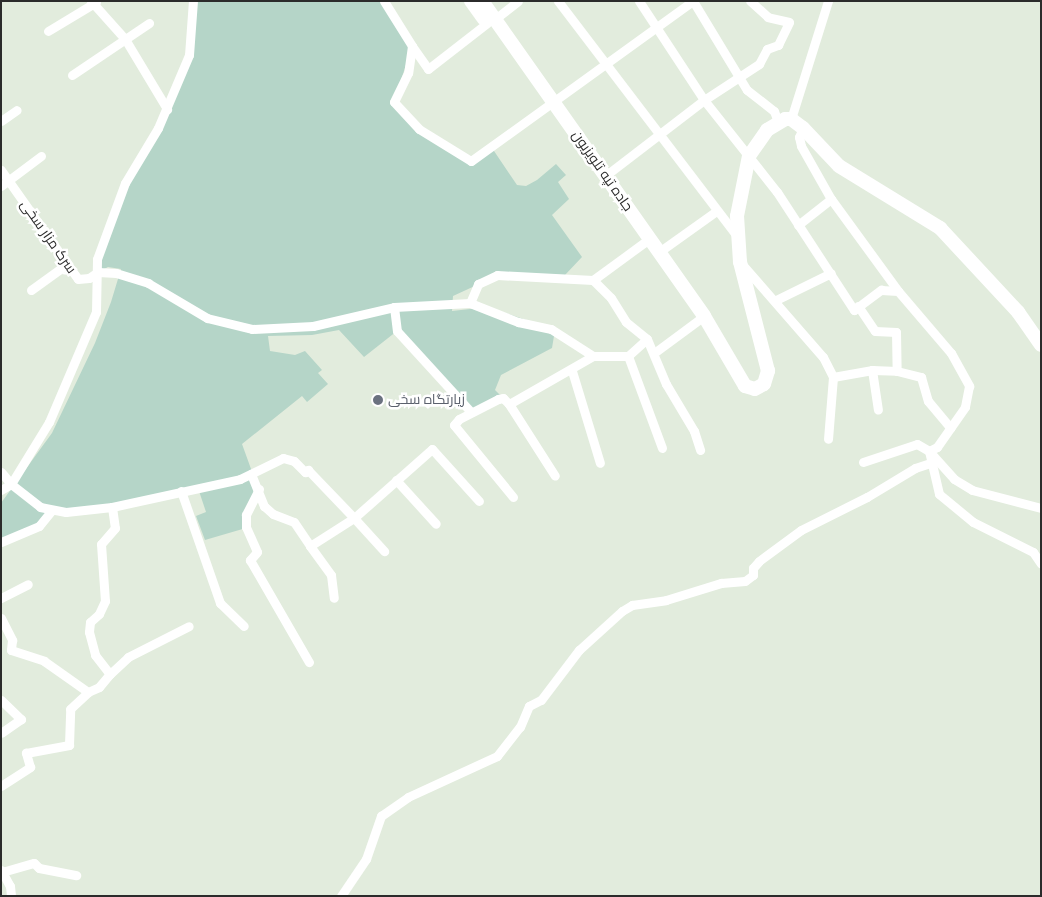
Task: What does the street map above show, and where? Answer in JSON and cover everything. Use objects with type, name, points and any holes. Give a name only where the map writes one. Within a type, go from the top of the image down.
[{"type":"street","points":[[1,490],[11,484],[63,394],[96,312],[97,259],[125,184],[167,109],[189,55],[193,1]]},
{"type":"street","points":[[384,1],[428,69],[518,1]]},
{"type":"street","points":[[471,1],[491,21]]},
{"type":"street","points":[[482,1],[491,21]]},
{"type":"street","points":[[558,1],[605,66],[661,134],[716,212],[737,236]]},
{"type":"street","points":[[639,1],[704,100],[749,156],[798,224],[854,310],[881,290],[898,291]]},
{"type":"street","points":[[412,46],[408,73],[394,102],[419,129],[445,143],[466,161],[492,148],[553,101],[605,66],[693,1],[746,90],[784,121],[803,128],[839,166],[940,228],[1018,312],[1041,345]]},
{"type":"street","points":[[605,176],[704,100],[759,64],[767,49],[778,45],[789,22],[768,18],[750,1]]},
{"type":"street","points":[[749,156],[767,130],[784,121],[828,1]]},
{"type":"street","points":[[48,31],[94,2],[125,39],[167,109]]},
{"type":"street","name":"جاده تپه تلویزیون","points":[[491,21],[506,49],[524,60],[704,316],[721,341],[745,386],[755,389],[764,384],[768,371],[740,262],[737,236],[737,216],[749,156]]},
{"type":"street","points":[[72,75],[149,23]]},
{"type":"street","points":[[1,121],[18,110]]},
{"type":"street","points":[[803,128],[798,137],[801,146],[831,199],[898,291],[951,353],[969,386],[965,407],[937,447],[929,451]]},
{"type":"street","points":[[5,183],[41,156]]},
{"type":"street","name":"سرک مزار سخی","points":[[1,170],[5,183],[78,279],[89,278],[98,272]]},
{"type":"street","points":[[798,224],[831,199]]},
{"type":"street","points":[[659,252],[716,212]]},
{"type":"street","points":[[470,303],[478,284],[497,275],[593,280],[650,239]]},
{"type":"street","points":[[740,262],[815,344],[833,377],[828,439]]},
{"type":"street","points":[[31,290],[67,264]]},
{"type":"street","points":[[98,272],[116,273],[148,283],[207,318],[238,328],[313,326],[394,307],[470,303],[518,322],[550,329],[593,356],[628,356],[647,340]]},
{"type":"street","points":[[776,300],[831,273]]},
{"type":"street","points":[[593,280],[611,298],[626,322],[647,340],[666,384],[694,432],[700,450]]},
{"type":"street","points":[[858,306],[875,331],[896,332],[897,371]]},
{"type":"street","points":[[394,307],[397,331],[471,412]]},
{"type":"street","points":[[654,353],[704,316]]},
{"type":"street","points":[[509,404],[572,371],[593,356]]},
{"type":"street","points":[[628,356],[662,448]]},
{"type":"street","points":[[833,377],[872,370],[897,371],[921,378],[928,401],[951,428]]},
{"type":"street","points":[[872,370],[878,410]]},
{"type":"street","points":[[572,371],[600,463]]},
{"type":"street","points":[[513,497],[454,425],[471,412],[503,398],[509,404],[555,476]]},
{"type":"street","points":[[863,462],[913,443],[929,451],[954,479],[972,490],[1041,508]]},
{"type":"street","points":[[310,546],[354,518],[432,449],[479,500]]},
{"type":"street","points":[[929,451],[930,463],[940,494],[951,506],[973,522],[1032,552],[1041,564]]},
{"type":"street","points":[[1,472],[11,484],[40,507],[51,510],[112,507],[251,474],[283,458],[294,461],[305,472],[308,470],[384,551]]},
{"type":"street","points":[[341,896],[366,859],[381,816],[408,797],[497,756],[520,727],[529,706],[542,700],[579,650],[622,611],[632,605],[666,600],[721,582],[745,582],[753,575],[752,568],[758,561],[802,530],[866,498],[915,468],[930,463]]},
{"type":"street","points":[[251,474],[259,489],[264,506],[273,514],[294,522],[331,575],[334,598]]},
{"type":"street","points":[[396,480],[436,524]]},
{"type":"street","points":[[259,489],[246,515],[246,526],[256,552],[250,560],[309,662]]},
{"type":"street","points":[[181,491],[220,603],[244,626]]},
{"type":"street","points":[[110,674],[96,656],[89,632],[90,622],[99,614],[105,601],[101,544],[115,528],[112,507]]},
{"type":"street","points":[[1,542],[39,526],[51,510]]},
{"type":"street","points":[[1,598],[28,584]]},
{"type":"street","points":[[1,618],[12,640],[11,650],[44,661],[88,692]]},
{"type":"street","points":[[1,786],[30,768],[26,753],[69,745],[70,709],[88,692],[99,687],[128,657],[189,626]]},
{"type":"street","points":[[1,700],[21,719],[1,733]]},
{"type":"street","points":[[11,896],[6,887],[2,871],[34,863],[39,868],[76,875]]},
{"type":"green space","points":[[193,1],[384,1],[412,46],[394,102],[419,129],[466,161],[492,148],[517,185],[526,186],[537,180],[556,164],[566,175],[558,182],[569,199],[552,215],[582,257],[565,275],[503,273],[453,296],[452,311],[488,307],[555,330],[552,348],[501,375],[495,390],[503,398],[471,412],[397,331],[364,357],[339,330],[312,335],[268,336],[270,351],[295,355],[305,351],[322,370],[318,373],[328,384],[307,402],[302,396],[242,444],[259,491],[248,514],[246,528],[205,540],[196,516],[206,512],[198,488],[70,513],[49,506],[41,521],[1,544],[1,503],[52,433],[95,343],[111,302],[121,269],[108,267],[98,272],[97,259],[125,183],[146,151],[189,55]]},
{"type":"place","name":"زیارتگاه سخی","points":[[378,400]]}]
